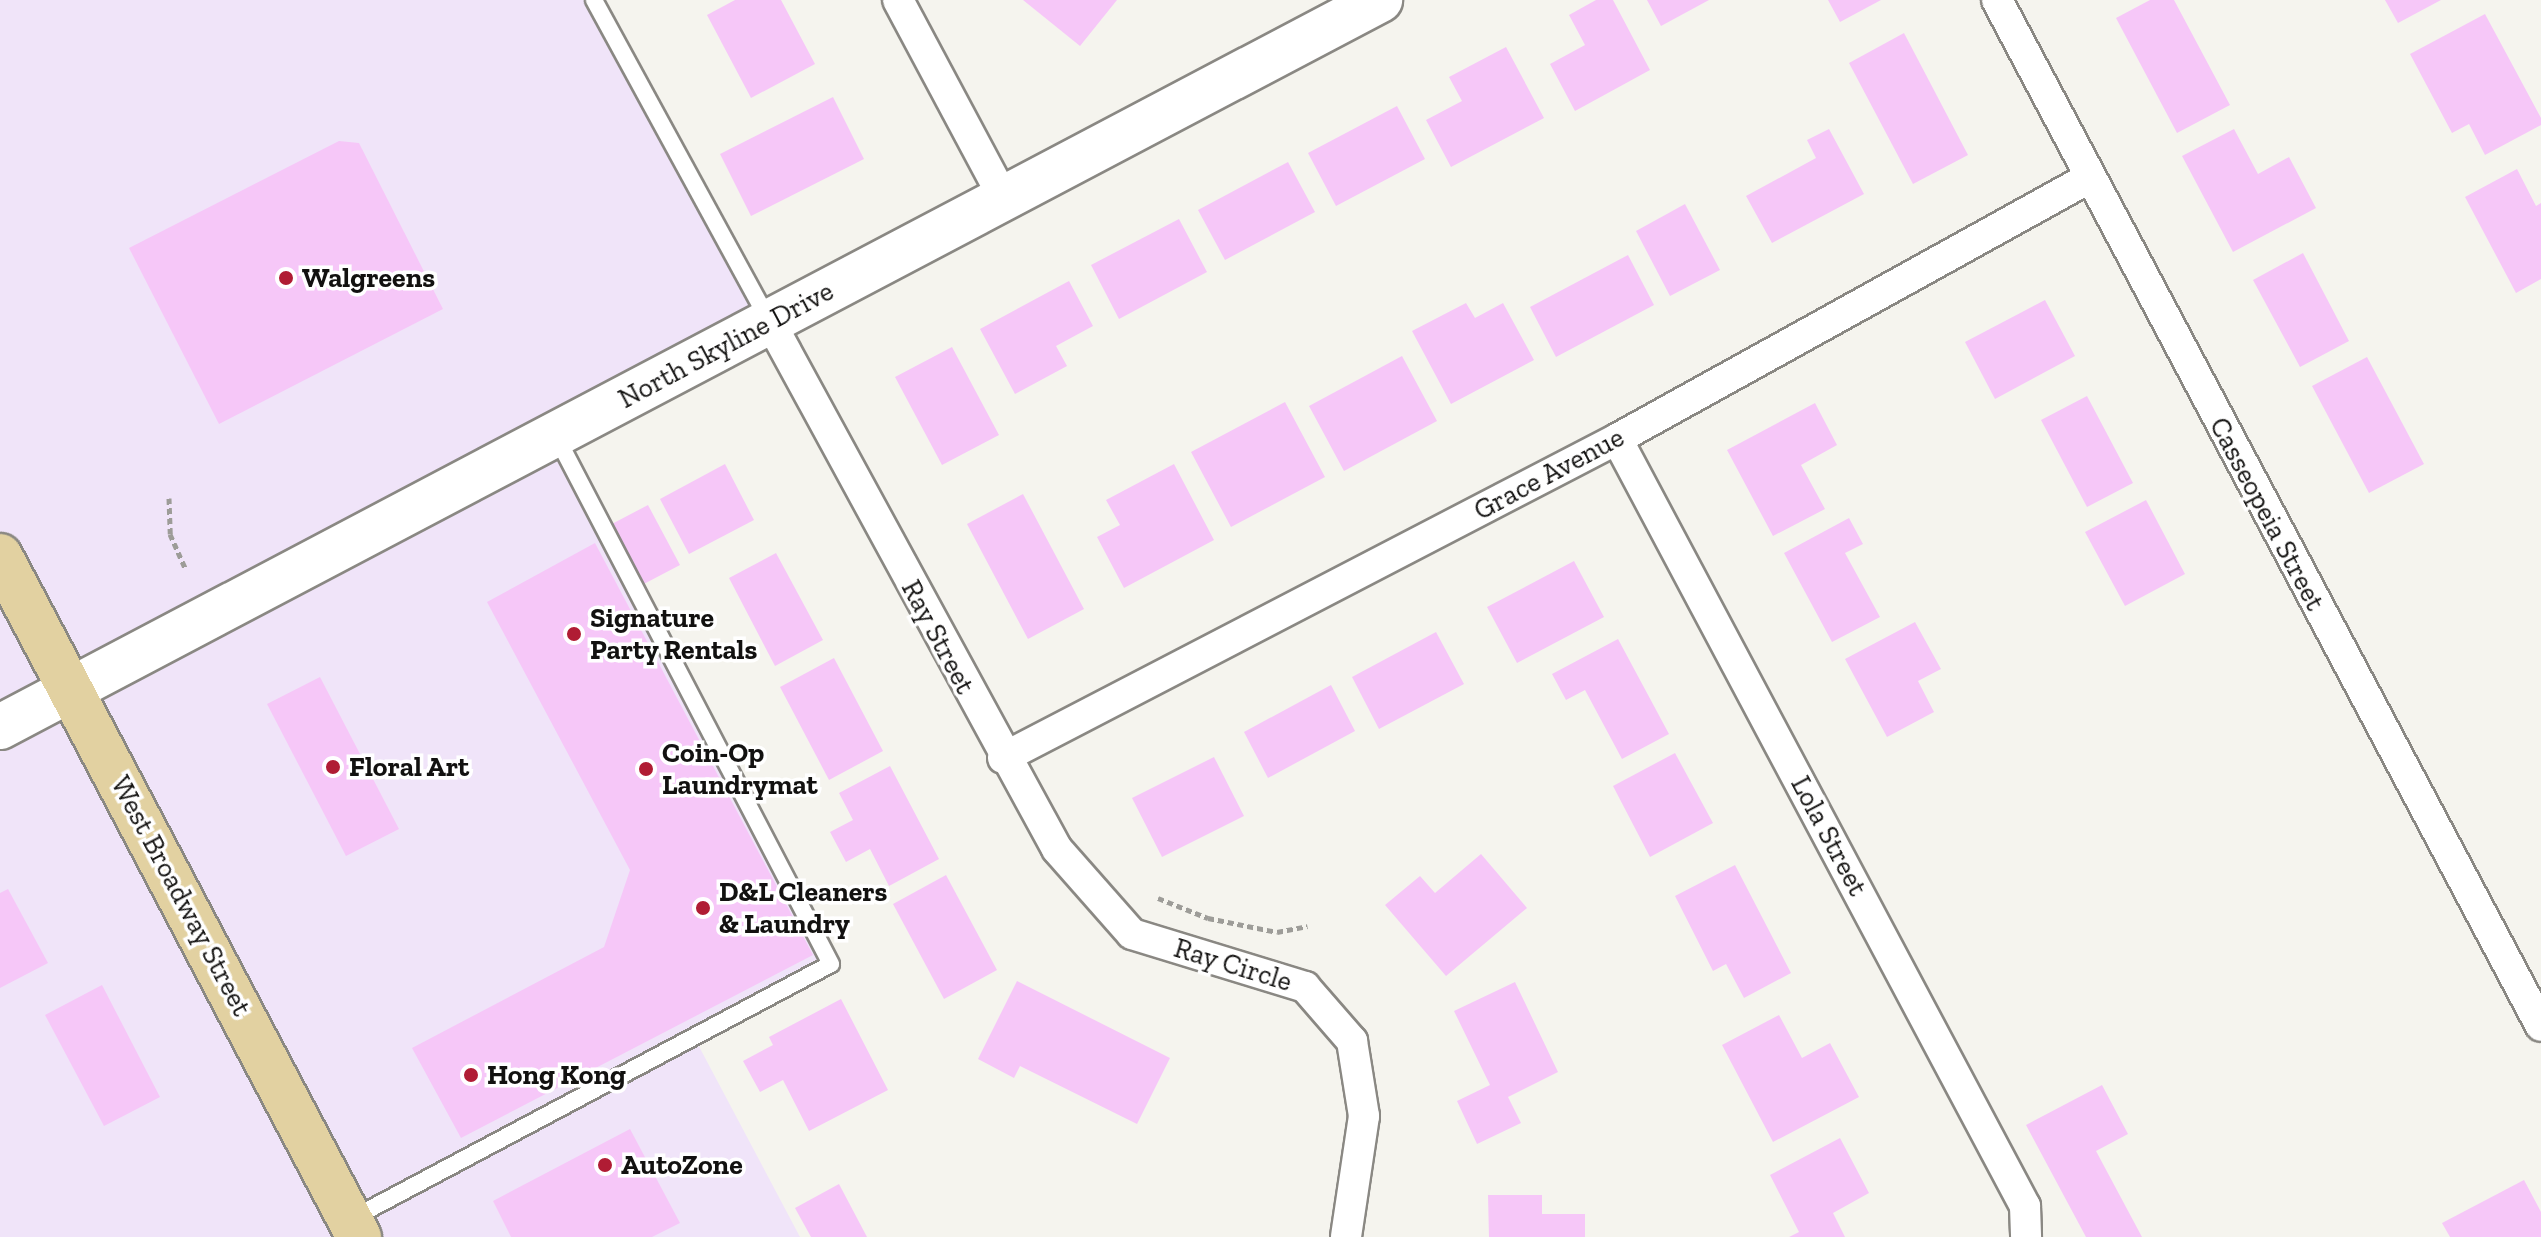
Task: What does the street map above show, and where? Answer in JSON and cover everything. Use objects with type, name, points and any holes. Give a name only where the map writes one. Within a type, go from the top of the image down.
[{"type":"main road","name":"North Skyline Drive","points":[[0,727],[1380,0]]},
{"type":"main road","name":"West Broadway Street","points":[[0,556],[354,1228]]},
{"type":"street","points":[[898,0],[1003,197]]},
{"type":"street","name":"Casseopeia Street","points":[[1997,0],[2541,1026]]},
{"type":"street","name":"Grace Avenue","points":[[1003,758],[1617,439],[2089,178]]},
{"type":"street","name":"Ray Street","points":[[770,322],[1003,758],[1057,849],[1132,934]]},
{"type":"street","name":"Lola Street","points":[[1617,439],[2025,1206],[2026,1237]]},
{"type":"street","name":"Ray Circle","points":[[1132,934],[1305,987],[1352,1041],[1364,1116],[1346,1237]]},
{"type":"lane","points":[[594,0],[770,322]]},
{"type":"lane","points":[[354,1228],[831,964],[555,435]]},
{"type":"path","points":[[169,498],[170,534],[186,570]]},
{"type":"path","points":[[1158,898],[1208,918],[1277,932],[1307,926]]},
{"type":"shaded area","points":[[0,0],[594,0],[770,322],[555,435],[831,964],[694,1037],[800,1237],[0,1237]]},
{"type":"building","points":[[735,0],[781,0],[815,64],[751,98],[707,15]]},
{"type":"building","points":[[1023,0],[1117,0],[1080,46]]},
{"type":"building","points":[[1596,0],[1613,0],[1650,70],[1575,111],[1550,64],[1585,45],[1569,15]]},
{"type":"building","points":[[1647,0],[1709,0],[1661,26]]},
{"type":"building","points":[[1828,0],[1881,0],[1840,22]]},
{"type":"building","points":[[2150,0],[2174,0],[2230,105],[2177,133],[2116,18]]},
{"type":"building","points":[[2385,0],[2441,0],[2398,23]]},
{"type":"building","points":[[2485,14],[2541,118],[2541,125],[2485,155],[2469,124],[2452,133],[2410,54]]},
{"type":"building","points":[[1904,33],[1968,155],[1913,184],[1849,63]]},
{"type":"building","points":[[1506,47],[1544,118],[1451,167],[1426,120],[1462,101],[1449,77]]},
{"type":"building","points":[[833,97],[864,159],[751,216],[720,154]]},
{"type":"building","points":[[1397,106],[1425,159],[1336,206],[1308,153]]},
{"type":"building","points":[[1829,129],[1864,194],[1772,243],[1746,196],[1816,158],[1807,140]]},
{"type":"building","points":[[2234,129],[2258,174],[2289,157],[2316,208],[2233,252],[2182,156]]},
{"type":"building","name":"Walgreens","points":[[339,141],[359,143],[443,309],[219,424],[129,248]]},
{"type":"building","points":[[1288,162],[1315,212],[1225,260],[1198,210]]},
{"type":"building","points":[[2517,169],[2536,206],[2541,203],[2541,279],[2516,293],[2465,197]]},
{"type":"building","points":[[1685,204],[1720,270],[1670,296],[1636,231]]},
{"type":"building","points":[[1179,219],[1207,272],[1119,319],[1091,265]]},
{"type":"building","points":[[2303,253],[2349,341],[2300,367],[2253,280]]},
{"type":"building","points":[[1628,255],[1654,305],[1556,357],[1530,307]]},
{"type":"building","points":[[1069,281],[1093,326],[1056,346],[1067,366],[1015,394],[980,329]]},
{"type":"building","points":[[2045,300],[2075,356],[1995,399],[1965,342]]},
{"type":"building","points":[[1466,303],[1475,318],[1503,303],[1534,360],[1451,404],[1412,331]]},
{"type":"building","points":[[952,347],[999,435],[942,465],[895,377]]},
{"type":"building","points":[[1402,356],[1437,421],[1344,471],[1309,406]]},
{"type":"building","points":[[2367,357],[2424,464],[2369,493],[2312,386]]},
{"type":"building","points":[[2087,396],[2133,483],[2087,507],[2041,420]]},
{"type":"building","points":[[1285,402],[1325,477],[1231,527],[1191,452]]},
{"type":"building","points":[[1815,403],[1837,445],[1801,465],[1825,509],[1773,536],[1727,450]]},
{"type":"building","points":[[725,464],[754,520],[689,554],[660,499]]},
{"type":"building","points":[[1174,464],[1214,540],[1124,588],[1097,537],[1120,525],[1106,500]]},
{"type":"building","points":[[1023,494],[1084,609],[1028,639],[967,524]]},
{"type":"building","points":[[2146,500],[2185,574],[2125,606],[2085,532]]},
{"type":"building","points":[[648,505],[680,565],[640,586],[608,526]]},
{"type":"building","points":[[1849,518],[1863,544],[1845,553],[1880,617],[1832,642],[1784,553]]},
{"type":"building","points":[[595,543],[813,955],[461,1138],[412,1048],[604,947],[630,870],[487,602]]},
{"type":"building","points":[[776,553],[823,640],[775,666],[729,578]]},
{"type":"building","points":[[1574,561],[1604,617],[1517,663],[1487,607]]},
{"type":"building","points":[[1915,622],[1941,669],[1918,681],[1934,712],[1887,737],[1845,659]]},
{"type":"building","points":[[1436,632],[1464,684],[1379,729],[1352,677]]},
{"type":"building","points":[[1618,639],[1669,734],[1622,759],[1585,690],[1566,700],[1552,674]]},
{"type":"building","points":[[834,658],[883,751],[829,780],[780,687]]},
{"type":"building","name":"Floral Art","points":[[320,677],[399,829],[346,856],[267,704]]},
{"type":"building","points":[[1331,685],[1355,731],[1268,778],[1244,732]]},
{"type":"building","points":[[1675,753],[1713,823],[1650,857],[1613,786]]},
{"type":"building","points":[[1214,757],[1244,816],[1162,857],[1132,798]]},
{"type":"building","points":[[890,766],[939,859],[889,886],[870,849],[846,862],[830,832],[853,820],[839,793]]},
{"type":"building","points":[[1481,854],[1527,908],[1446,976],[1385,905],[1420,876],[1435,893]]},
{"type":"building","points":[[1735,865],[1791,973],[1744,998],[1726,964],[1713,971],[1675,896]]},
{"type":"building","points":[[946,875],[997,970],[944,999],[893,904]]},
{"type":"building","points":[[8,889],[48,963],[0,988],[0,893]]},
{"type":"building","points":[[1017,981],[1170,1058],[1137,1124],[1020,1066],[1014,1078],[978,1059]]},
{"type":"building","points":[[1515,982],[1558,1072],[1508,1097],[1521,1123],[1477,1144],[1457,1101],[1490,1085],[1454,1011]]},
{"type":"building","points":[[102,985],[160,1097],[104,1126],[45,1015]]},
{"type":"building","points":[[841,999],[888,1090],[809,1131],[783,1080],[760,1092],[743,1061],[773,1045],[769,1037]]},
{"type":"building","points":[[1779,1015],[1802,1058],[1830,1043],[1859,1097],[1773,1142],[1722,1045]]},
{"type":"building","points":[[2102,1085],[2128,1134],[2096,1151],[2142,1237],[2086,1237],[2026,1125]]},
{"type":"building","name":"AutoZone","points":[[630,1129],[680,1223],[652,1237],[511,1237],[493,1201]]},
{"type":"building","points":[[1840,1138],[1869,1193],[1833,1213],[1845,1237],[1789,1237],[1799,1232],[1770,1175]]},
{"type":"building","points":[[2524,1180],[2541,1212],[2541,1237],[2450,1237],[2442,1223]]},
{"type":"building","points":[[839,1184],[867,1237],[811,1237],[795,1208]]},
{"type":"building","points":[[1488,1195],[1542,1195],[1542,1214],[1585,1214],[1585,1237],[1489,1237]]},
{"type":"place","name":"Walgreens","points":[[286,278]]},
{"type":"place","name":"Signature Party Rentals","points":[[574,634]]},
{"type":"place","name":"Floral Art","points":[[333,767]]},
{"type":"place","name":"Coin-Op Laundrymat","points":[[646,769]]},
{"type":"place","name":"D&L Cleaners & Laundry","points":[[703,908]]},
{"type":"place","name":"Hong Kong","points":[[471,1075]]},
{"type":"place","name":"AutoZone","points":[[605,1165]]}]
